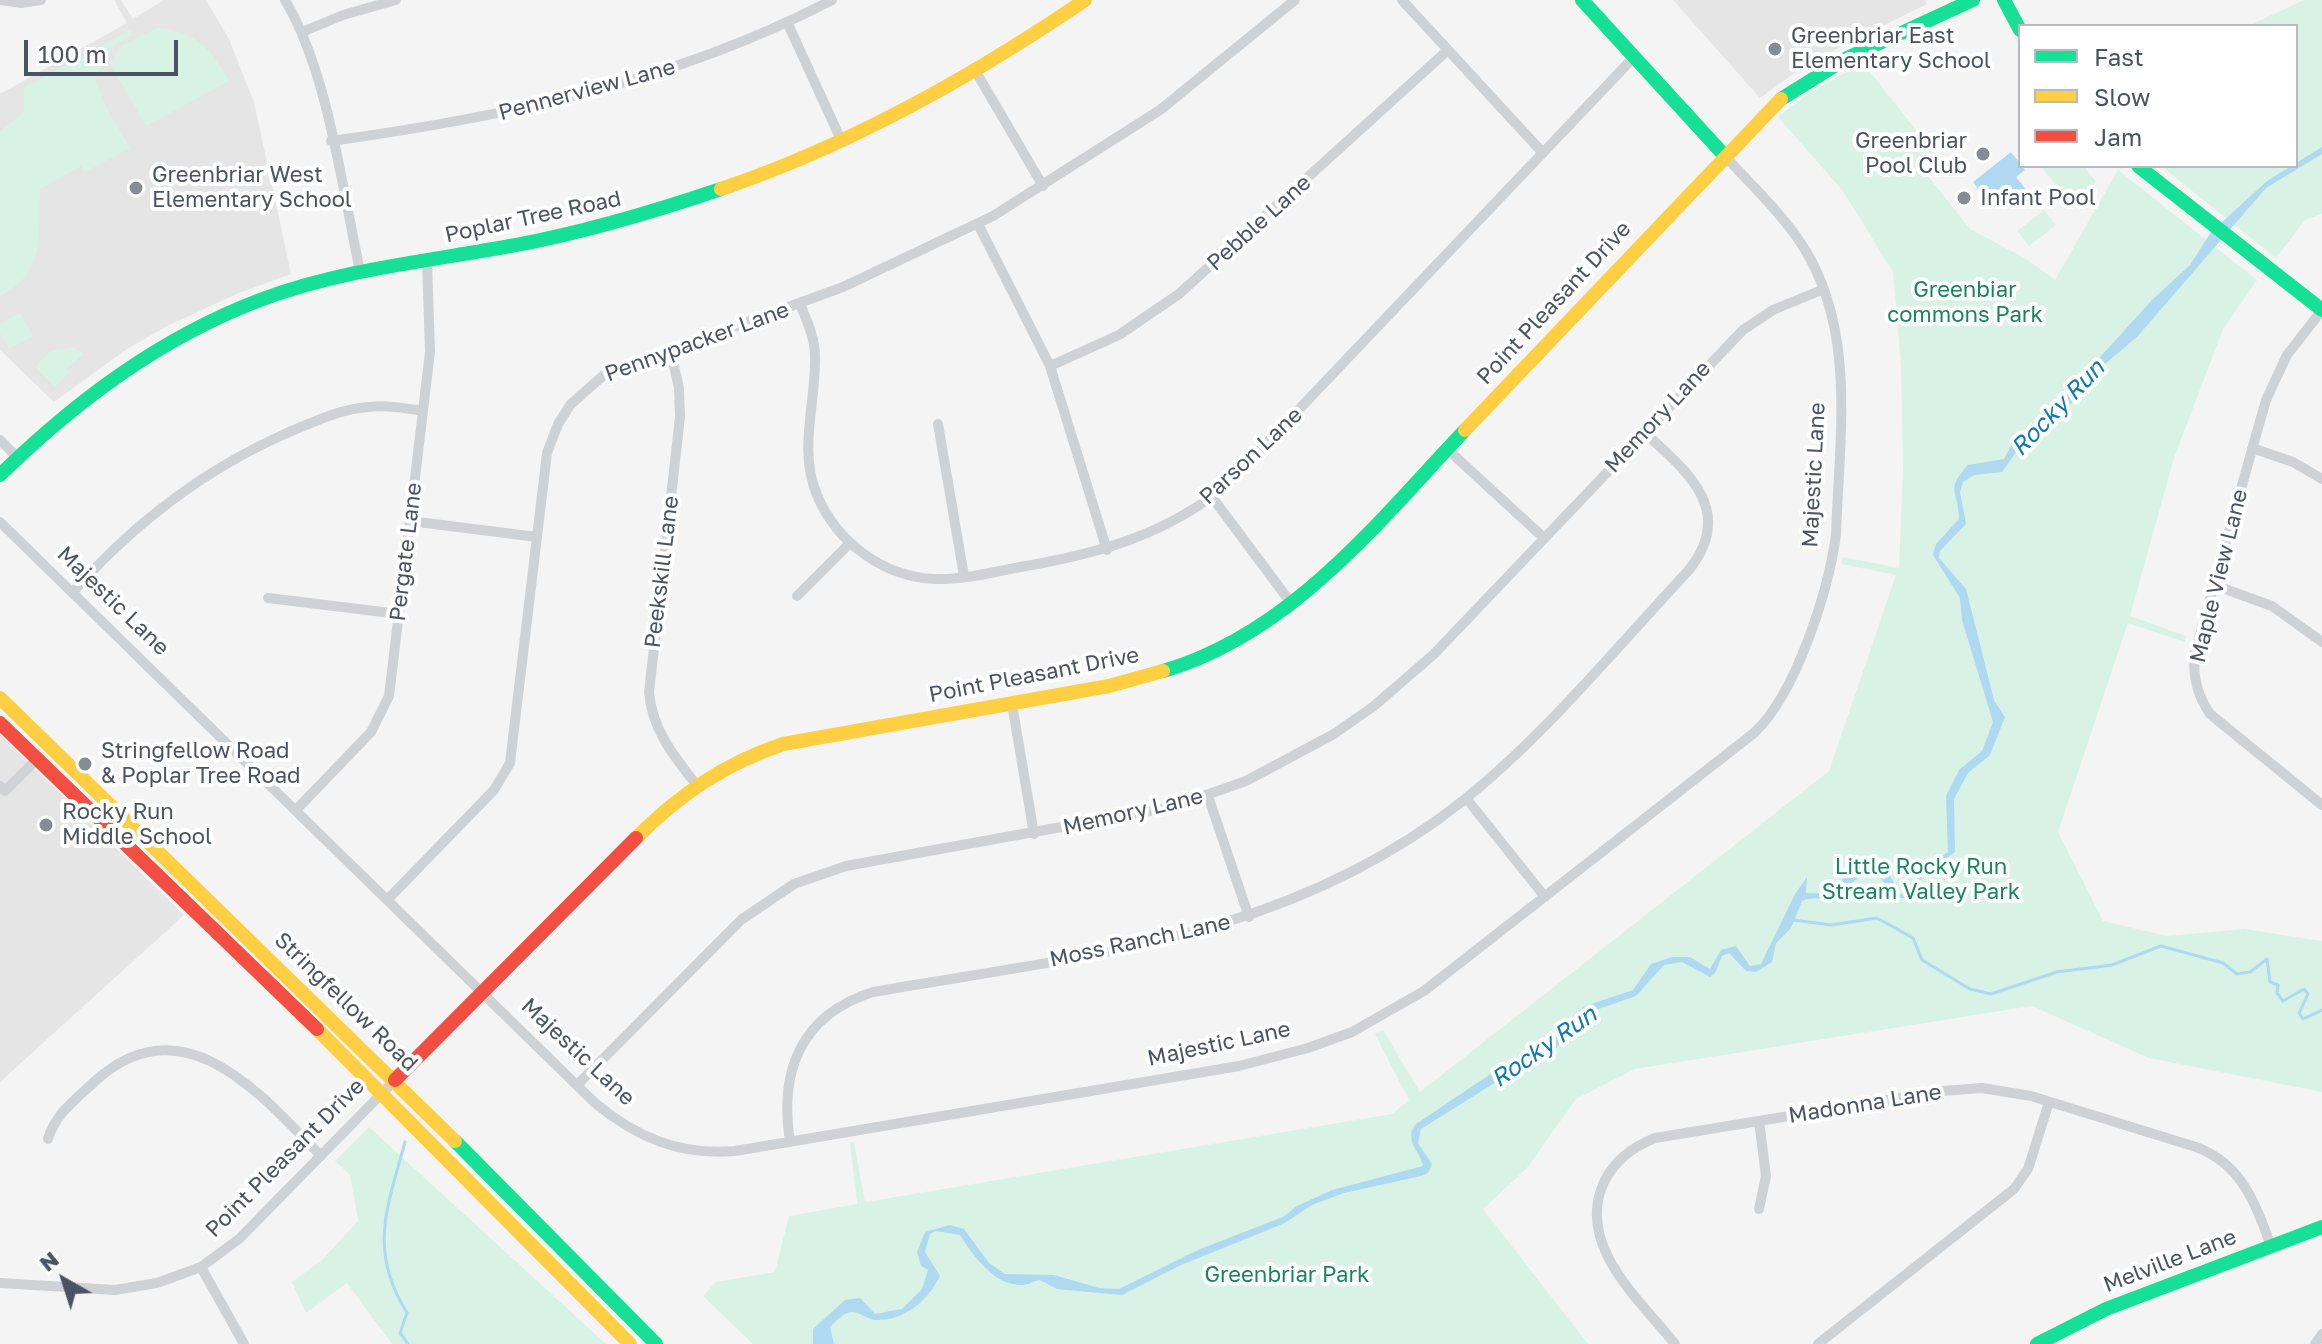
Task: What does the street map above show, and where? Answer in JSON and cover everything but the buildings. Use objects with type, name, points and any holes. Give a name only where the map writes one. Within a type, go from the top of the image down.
[{"type":"street","points":[[1,0],[21,3],[41,0]]},
{"type":"street","points":[[285,0],[302,32],[320,85],[360,271]]},
{"type":"street","points":[[302,32],[343,15],[396,0]]},
{"type":"street","name":"Pennerview Lane","points":[[331,141],[466,121],[571,99],[683,64],[787,22],[832,0]]},
{"type":"street","name":"Poplar Tree Road","points":[[0,475],[86,396],[174,339],[260,300],[360,271],[546,240],[659,211],[748,182],[842,142],[976,72],[1085,0]]},
{"type":"street","name":"Pennypacker Lane","points":[[388,899],[494,790],[510,763],[547,453],[558,424],[571,404],[605,374],[800,304],[894,265],[978,224],[1160,110],[1295,0]]},
{"type":"street","points":[[1402,0],[1543,153]]},
{"type":"street","name":"Majestic Lane","points":[[0,522],[577,1085],[623,1125],[672,1147],[721,1153],[1239,1066],[1308,1048],[1352,1032],[1401,1006],[1754,733],[1773,713],[1786,692],[1826,583],[1836,535],[1841,359],[1836,328],[1824,289],[1797,237],[1582,0]]},
{"type":"street","name":"Point Pleasant Drive","points":[[0,1283],[115,1290],[157,1283],[201,1267],[239,1239],[695,783],[732,762],[783,744],[1109,686],[1172,668],[1236,640],[1291,603],[1333,568],[1778,101],[1824,70],[1973,0]]},
{"type":"street","points":[[2004,0],[2018,26]]},
{"type":"street","points":[[787,22],[842,142]]},
{"type":"street","name":"Pebble Lane","points":[[1050,366],[1119,335],[1179,294],[1448,50]]},
{"type":"street","name":"Parson Lane","points":[[800,304],[815,355],[807,436],[810,474],[822,506],[850,543],[873,560],[903,573],[937,579],[1107,550],[1166,526],[1212,497],[1262,451],[1634,57]]},
{"type":"street","points":[[976,72],[1043,186]]},
{"type":"street","points":[[2141,168],[2322,310]]},
{"type":"street","points":[[978,224],[1050,366],[1107,550]]},
{"type":"street","name":"Pergate Lane","points":[[297,809],[371,732],[383,715],[389,696],[432,331],[427,261]]},
{"type":"street","name":"Memory Lane","points":[[577,1085],[741,920],[778,893],[809,877],[846,866],[1144,814],[1208,796],[1291,759],[1374,706],[1434,654],[1743,330],[1773,310],[1824,289]]},
{"type":"street","name":"Maple View Lane","points":[[2322,310],[2278,372],[2252,448],[2194,659],[2196,684],[2203,704],[2231,734],[2322,805]]},
{"type":"street","name":"Peekskill Lane","points":[[670,349],[681,409],[649,692],[652,712],[662,737],[695,783]]},
{"type":"street","points":[[73,592],[156,510],[249,451],[351,409],[383,406],[423,411]]},
{"type":"street","points":[[938,424],[964,576]]},
{"type":"street","name":"Moss Ranch Lane","points":[[790,1142],[785,1103],[797,1053],[816,1026],[850,1001],[873,992],[1163,941],[1249,917],[1361,868],[1466,798],[1536,733],[1701,554],[1708,516],[1701,492],[1688,473],[1644,432]]},
{"type":"street","points":[[0,440],[17,457]]},
{"type":"street","points":[[2252,448],[2293,462],[2322,479]]},
{"type":"street","points":[[1447,449],[1544,538]]},
{"type":"street","points":[[1212,497],[1291,603]]},
{"type":"street","points":[[410,521],[537,537]]},
{"type":"street","points":[[797,596],[850,543]]},
{"type":"street","points":[[2214,585],[2272,606],[2322,642]]},
{"type":"street","points":[[268,598],[399,614]]},
{"type":"street","name":"Stringfellow Road","points":[[0,698],[395,1080],[656,1344]]},
{"type":"street","points":[[1012,704],[1034,834]]},
{"type":"street","name":"Stringfellow Road","points":[[0,723],[382,1094],[630,1344]]},
{"type":"street","points":[[0,786],[5,791],[38,758]]},
{"type":"street","points":[[1208,796],[1249,917]]},
{"type":"street","points":[[1466,798],[1545,897]]},
{"type":"street","points":[[48,1139],[59,1115],[108,1070],[140,1055],[176,1051],[206,1057],[234,1071],[321,1156]]},
{"type":"street","name":"Madonna Lane","points":[[1675,1344],[1605,1253],[1597,1215],[1601,1191],[1619,1160],[1642,1143],[1759,1121],[1966,1089],[2010,1092],[2196,1147],[2219,1157],[2248,1188],[2271,1246]]},
{"type":"street","points":[[1818,1344],[2014,1189],[2028,1169],[2049,1102]]},
{"type":"street","points":[[1759,1121],[1766,1176],[1759,1209]]},
{"type":"street","name":"Melville Lane","points":[[2037,1344],[2086,1318],[2322,1227]]},
{"type":"street","name":"Point Pleasant Drive","points":[[201,1267],[244,1344]]},
{"type":"street","points":[[2315,1344],[2322,1334]]},
{"type":"shaded area","name":"Greenbriar West Elementary School","points":[[114,0],[121,0],[133,19],[164,0],[206,0],[229,39],[254,102],[291,274],[239,293],[165,327],[124,351],[54,402],[0,350],[0,94],[127,23]]},
{"type":"shaded area","name":"Greenbriar East Elementary School","points":[[1673,0],[1925,0],[1927,4],[1810,62],[1760,98]]},
{"type":"shaded area","name":"Rocky Run Middle School","points":[[0,735],[184,915],[0,1082]]},
{"type":"green space","points":[[2304,0],[2322,0],[2322,214],[2305,220],[2276,258],[2164,168],[2298,168],[2298,24],[2252,24]]},
{"type":"green space","points":[[157,28],[191,37],[209,51],[229,81],[146,126],[110,63],[121,46]]},
{"type":"green space","points":[[132,29],[131,35],[112,47],[95,79],[107,109],[130,148],[85,172],[81,166],[40,189],[39,236],[33,263],[15,287],[0,296],[0,131],[24,112],[24,88]]},
{"type":"green space","name":"Little Rocky Run Stream Valley Park","points":[[1863,63],[1938,158],[1924,171],[1970,229],[2028,260],[2055,280],[2118,170],[2257,280],[2223,329],[2174,458],[2130,616],[2186,636],[2185,642],[2128,623],[2058,832],[2103,921],[2167,936],[2244,929],[2322,941],[2322,1092],[2149,1058],[2032,1006],[1635,1069],[1576,1099],[1527,1168],[1483,1209],[1588,1344],[753,1344],[703,1296],[716,1282],[775,1272],[789,1216],[857,1204],[850,1142],[854,1142],[865,1202],[1392,1114],[1409,1100],[1375,1034],[1383,1030],[1420,1092],[1829,771],[1896,575],[1841,564],[1843,557],[1899,568],[1903,471],[1901,365],[1893,272],[1843,191],[1778,117],[1809,93]]},
{"type":"green space","points":[[2043,168],[2086,168],[2096,182],[2074,208]]},
{"type":"green space","points":[[2044,210],[2056,225],[2029,246],[2017,231]]},
{"type":"green space","points":[[20,313],[33,336],[9,349],[0,333],[0,324]]},
{"type":"green space","points":[[74,347],[84,354],[66,369],[69,373],[55,387],[35,367],[51,351]]},
{"type":"green space","points":[[369,1127],[606,1344],[392,1344],[347,1283],[306,1313],[292,1282],[322,1260],[358,1221],[350,1175],[335,1161]]},
{"type":"water","name":"Rocky Run","points":[[2322,147],[2322,154],[2266,188],[2137,337],[2106,363],[2084,393],[2022,444],[2002,472],[1974,475],[1963,482],[1960,492],[1966,524],[1940,551],[1939,558],[1966,589],[1994,700],[2005,717],[1990,755],[1968,773],[1954,799],[1955,852],[1923,875],[1913,898],[1895,898],[1880,877],[1885,880],[1882,874],[1867,874],[1833,896],[1802,901],[1791,928],[1776,943],[1772,962],[1756,972],[1746,971],[1729,953],[1722,956],[1710,977],[1682,962],[1664,965],[1636,996],[1590,1012],[1548,1056],[1520,1067],[1421,1129],[1418,1143],[1432,1164],[1428,1173],[1421,1176],[1344,1193],[1312,1205],[1285,1223],[1181,1265],[1122,1295],[1057,1289],[1040,1280],[1025,1285],[1012,1284],[985,1268],[960,1235],[936,1231],[930,1234],[925,1252],[940,1276],[921,1302],[905,1313],[886,1319],[875,1320],[848,1313],[830,1327],[834,1344],[813,1344],[813,1329],[845,1300],[860,1298],[875,1314],[902,1309],[922,1289],[928,1270],[921,1266],[917,1252],[925,1232],[950,1225],[964,1229],[989,1263],[1005,1274],[1054,1275],[1099,1288],[1119,1289],[1200,1249],[1283,1217],[1297,1206],[1332,1190],[1423,1166],[1411,1135],[1416,1124],[1504,1065],[1557,1037],[1568,1020],[1585,1006],[1633,990],[1651,964],[1672,957],[1690,957],[1710,969],[1721,950],[1736,946],[1750,966],[1761,964],[1795,894],[1807,877],[1806,893],[1823,893],[1850,872],[1881,867],[1889,874],[1900,894],[1912,894],[1920,870],[1948,852],[1946,796],[1959,770],[1982,751],[1993,722],[1962,620],[1960,598],[1933,555],[1936,544],[1959,519],[1954,491],[1956,480],[1968,465],[2004,459],[2012,444],[2061,400],[2152,300],[2190,265],[2211,232],[2267,181],[2288,168],[2298,168],[2298,162]]},
{"type":"water","points":[[2011,152],[2018,161],[2018,168],[2025,170],[2016,177],[2028,192],[2010,206],[1998,191],[1987,200],[1973,182]]},
{"type":"waterway","points":[[1793,920],[1831,925],[1877,918],[1913,938],[1922,960],[1970,989],[1991,994],[2057,972],[2112,965],[2161,946],[2223,963],[2237,974],[2250,972],[2267,959],[2270,982],[2278,985],[2277,993],[2283,1001],[2304,989],[2308,994],[2299,1013],[2303,1019],[2322,1010]]},
{"type":"waterway","points":[[405,1142],[387,1209],[384,1249],[395,1290],[407,1313],[400,1333],[408,1344]]},
{"type":"traffic: fast","points":[[1582,0],[1724,155]]},
{"type":"traffic: fast","points":[[1781,99],[1847,58],[1973,0]]},
{"type":"traffic: fast","points":[[2004,0],[2018,26]]},
{"type":"traffic: fast","points":[[2141,168],[2322,310]]},
{"type":"traffic: fast","points":[[0,475],[59,422],[121,374],[188,333],[260,300],[354,273],[568,234],[721,189]]},
{"type":"traffic: fast","points":[[1163,671],[1209,654],[1252,631],[1292,603],[1365,537],[1465,430]]},
{"type":"traffic: fast","points":[[455,1141],[656,1344]]},
{"type":"traffic: fast","points":[[2037,1344],[2106,1309],[2322,1227]]},
{"type":"traffic: slow","points":[[721,189],[817,152],[909,107],[999,56],[1085,0]]},
{"type":"traffic: slow","points":[[1465,430],[1781,99]]},
{"type":"traffic: slow","points":[[636,838],[704,782],[741,761],[783,744],[1109,686],[1163,671]]},
{"type":"traffic: slow","points":[[0,698],[455,1141]]},
{"type":"traffic: slow","points":[[317,1029],[630,1344]]},
{"type":"traffic: jam","points":[[0,723],[317,1029]]},
{"type":"traffic: jam","points":[[395,1080],[636,838]]},
{"type":"place","name":"Greenbriar East Elementary School","points":[[1775,49]]},
{"type":"place","name":"Greenbriar Pool Club","points":[[1983,154]]},
{"type":"place","name":"Greenbriar West Elementary School","points":[[136,188]]},
{"type":"place","name":"Infant Pool","points":[[1964,198]]},
{"type":"place","name":"Stringfellow Road & Poplar Tree Road","points":[[85,764]]},
{"type":"place","name":"Rocky Run Middle School","points":[[46,825]]},
{"type":"park label","name":"Greenbiar commons Park","points":[[1965,302]]},
{"type":"park label","name":"Greenbriar Park","points":[[1287,1275]]}]
